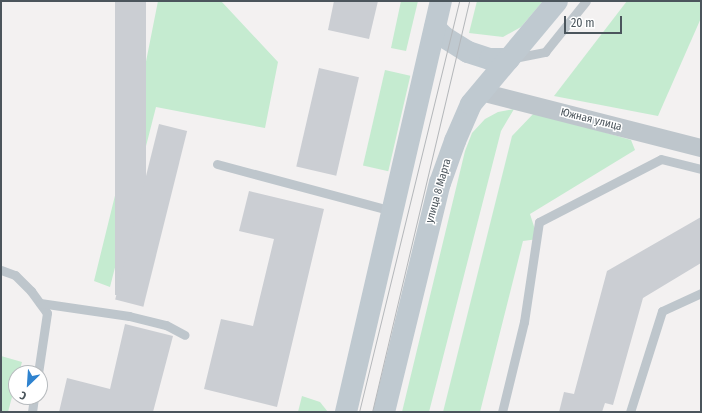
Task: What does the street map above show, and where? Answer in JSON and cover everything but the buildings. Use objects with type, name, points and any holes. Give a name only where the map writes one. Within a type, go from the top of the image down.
[{"type":"main road","points":[[346,412],[441,1]]},
{"type":"main road","name":"улица 8 Марта","points":[[384,412],[440,183],[455,140],[471,104],[558,1]]},
{"type":"main road","points":[[435,28],[444,37],[468,52],[490,59],[509,59]]},
{"type":"street","name":"Южная улица","points":[[481,92],[701,148]]},
{"type":"lane","points":[[509,59],[545,52],[586,1]]},
{"type":"lane","points":[[502,412],[524,322],[539,222],[661,159],[701,169]]},
{"type":"lane","points":[[217,164],[393,211]]},
{"type":"lane","points":[[1,270],[15,275],[31,291],[47,313],[39,365]]},
{"type":"lane","points":[[630,412],[662,311],[701,292]]},
{"type":"lane","points":[[40,303],[128,316],[166,324],[185,335]]},
{"type":"green space","points":[[158,1],[221,1],[278,62],[265,128],[156,107],[110,287],[94,281],[138,102]]},
{"type":"green space","points":[[401,1],[418,1],[406,51],[391,48]]},
{"type":"green space","points":[[477,1],[543,1],[521,27],[503,37],[469,33]]},
{"type":"green space","points":[[627,1],[701,1],[701,18],[658,116],[554,96]]},
{"type":"green space","points":[[385,70],[410,76],[388,171],[363,165]]},
{"type":"green space","points":[[514,109],[501,131],[429,412],[402,412],[465,151],[472,133],[485,119],[498,112]]},
{"type":"green space","points":[[535,112],[631,140],[635,150],[530,214],[538,239],[523,241],[480,412],[443,412],[512,136]]},
{"type":"green space","points":[[1,356],[22,362],[21,365],[8,365],[8,405],[10,405],[8,412],[1,412]]},
{"type":"green space","points":[[302,396],[320,402],[328,412],[298,412]]},
{"type":"tram line","points":[[359,412],[459,1]]},
{"type":"tram line","points":[[372,412],[469,1]]}]
